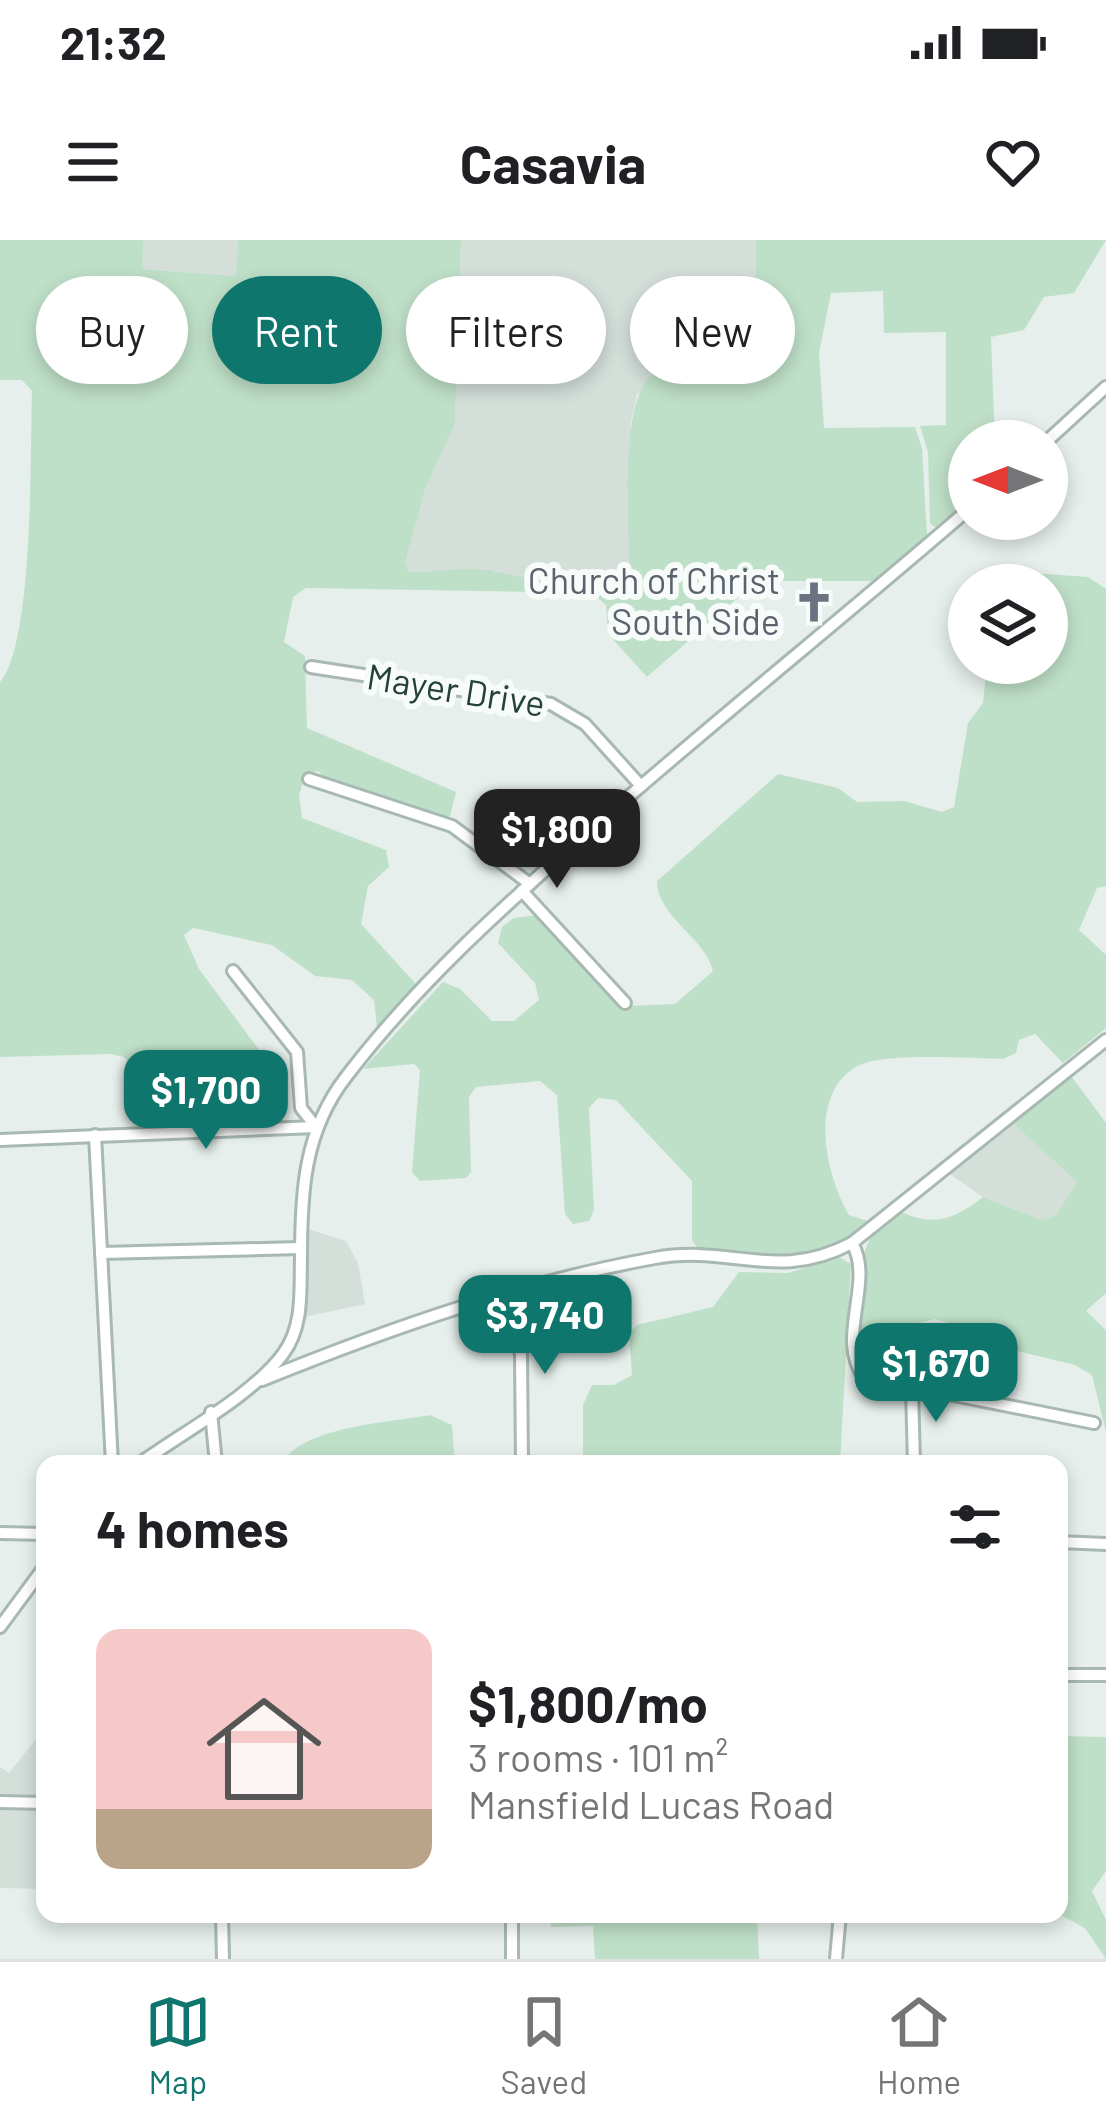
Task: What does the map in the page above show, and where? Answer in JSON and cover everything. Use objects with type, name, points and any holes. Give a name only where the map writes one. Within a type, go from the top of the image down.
[{"type":"street","points":[[1068,422],[1106,387]]},
{"type":"street","points":[[151,1455],[248,1385],[289,1345],[299,1317],[304,1184],[316,1127],[341,1083],[392,1022],[526,888],[640,786],[948,527]]},
{"type":"street","name":"Mayer Drive","points":[[311,667],[562,707],[585,724],[640,786]]},
{"type":"street","points":[[309,779],[452,826],[526,888],[625,1003]]},
{"type":"street","points":[[233,971],[297,1052],[300,1101],[316,1127]]},
{"type":"street","points":[[248,1385],[309,1360],[511,1295],[664,1256],[800,1264],[852,1243],[1106,1040]]},
{"type":"street","points":[[0,1140],[316,1127]]},
{"type":"street","points":[[95,1135],[112,1455]]},
{"type":"street","points":[[852,1243],[859,1257],[854,1350],[860,1372],[912,1388],[1094,1423]]},
{"type":"street","points":[[101,1253],[301,1248]]},
{"type":"street","points":[[511,1295],[521,1355],[522,1455]]},
{"type":"street","points":[[289,1345],[309,1360]]},
{"type":"street","points":[[912,1388],[914,1455]]},
{"type":"street","points":[[211,1412],[215,1455]]},
{"type":"street","points":[[0,1533],[36,1534]]},
{"type":"street","points":[[1068,1542],[1106,1544]]},
{"type":"street","points":[[0,1627],[36,1578]]},
{"type":"street","points":[[1068,1675],[1106,1675]]},
{"type":"street","points":[[0,1802],[36,1803]]},
{"type":"street","points":[[222,1923],[223,1959]]},
{"type":"street","points":[[512,1923],[512,1959]]},
{"type":"street","points":[[836,1959],[839,1923]]},
{"type":"shaded area","points":[[143,240],[238,240],[237,276],[141,269]]},
{"type":"shaded area","points":[[461,240],[756,240],[756,276],[630,276],[630,384],[655,384],[637,394],[631,422],[629,570],[606,580],[513,580],[497,571],[410,572],[405,563],[426,487],[455,424],[456,384],[606,384],[606,276],[460,276]]},
{"type":"shaded area","points":[[1009,1120],[1077,1182],[1056,1215],[1042,1220],[983,1197],[944,1170]]},
{"type":"shaded area","points":[[305,1228],[346,1241],[358,1263],[365,1304],[304,1317]]},
{"type":"shaded area","points":[[36,1739],[36,1889],[0,1888],[0,1767],[9,1773]]},
{"type":"green space","points":[[0,240],[143,240],[142,269],[236,276],[238,240],[461,240],[460,276],[406,276],[406,384],[456,384],[455,424],[426,487],[405,563],[410,572],[477,569],[564,581],[597,579],[629,569],[628,463],[635,406],[645,384],[795,384],[795,276],[756,276],[756,240],[1106,240],[1074,293],[1044,297],[1024,330],[991,337],[994,420],[948,420],[948,517],[936,528],[930,523],[928,452],[920,426],[946,425],[946,332],[884,333],[883,291],[831,293],[819,353],[824,428],[915,427],[922,448],[927,535],[875,581],[757,581],[647,677],[608,634],[606,605],[592,593],[306,588],[293,597],[284,642],[305,656],[307,728],[456,792],[450,816],[440,818],[328,781],[318,771],[305,775],[299,795],[302,818],[386,850],[389,867],[368,886],[361,924],[417,985],[377,1028],[374,1000],[352,980],[315,976],[272,945],[193,928],[184,935],[199,969],[271,1066],[260,1071],[228,1064],[134,1069],[124,1057],[111,1054],[0,1057],[0,682],[11,661],[25,589],[32,391],[22,380],[0,380]]},
{"type":"green space","points":[[1068,576],[1088,577],[1106,589],[1106,886],[1097,888],[1079,930],[1106,955],[1106,1028],[1063,1063],[1035,1034],[1019,1040],[1016,1053],[1003,1059],[884,1059],[854,1068],[830,1099],[826,1139],[834,1180],[849,1215],[868,1221],[828,1248],[808,1255],[768,1258],[699,1251],[692,1240],[692,1181],[616,1100],[598,1098],[589,1108],[594,1210],[589,1221],[573,1224],[565,1214],[557,1095],[540,1081],[476,1087],[469,1097],[471,1172],[466,1178],[420,1181],[412,1172],[420,1070],[414,1064],[363,1069],[443,982],[460,989],[492,1021],[514,1021],[539,1000],[535,983],[498,943],[502,927],[514,918],[538,915],[625,1006],[675,1004],[713,971],[700,947],[664,905],[657,881],[778,774],[838,788],[857,802],[904,801],[942,812],[954,807],[968,723],[983,703],[985,684],[1068,684]]},
{"type":"green space","points":[[1069,1073],[1106,1123],[1106,1293],[1086,1311],[1106,1330],[1106,1432],[1092,1375],[1075,1365],[972,1340],[955,1325],[935,1319],[860,1337],[860,1282],[866,1249],[883,1222],[899,1211],[922,1219],[943,1219],[983,1197],[1042,1220],[1056,1215],[1077,1182],[1009,1120]]},
{"type":"green space","points":[[839,1257],[851,1264],[840,1455],[583,1455],[583,1405],[592,1385],[614,1385],[632,1375],[629,1333],[637,1325],[713,1307],[739,1272],[788,1273]]},
{"type":"green space","points":[[430,1415],[452,1425],[454,1455],[290,1455],[326,1434]]},
{"type":"green space","points":[[1068,1736],[1106,1737],[1106,1871],[1092,1891],[1106,1920],[1106,1959],[1085,1928],[1068,1919]]},
{"type":"green space","points":[[551,1923],[757,1923],[759,1959],[595,1959],[593,1926],[551,1927]]},
{"type":"place","name":"Church of Christ South Side","points":[[814,602]]}]
